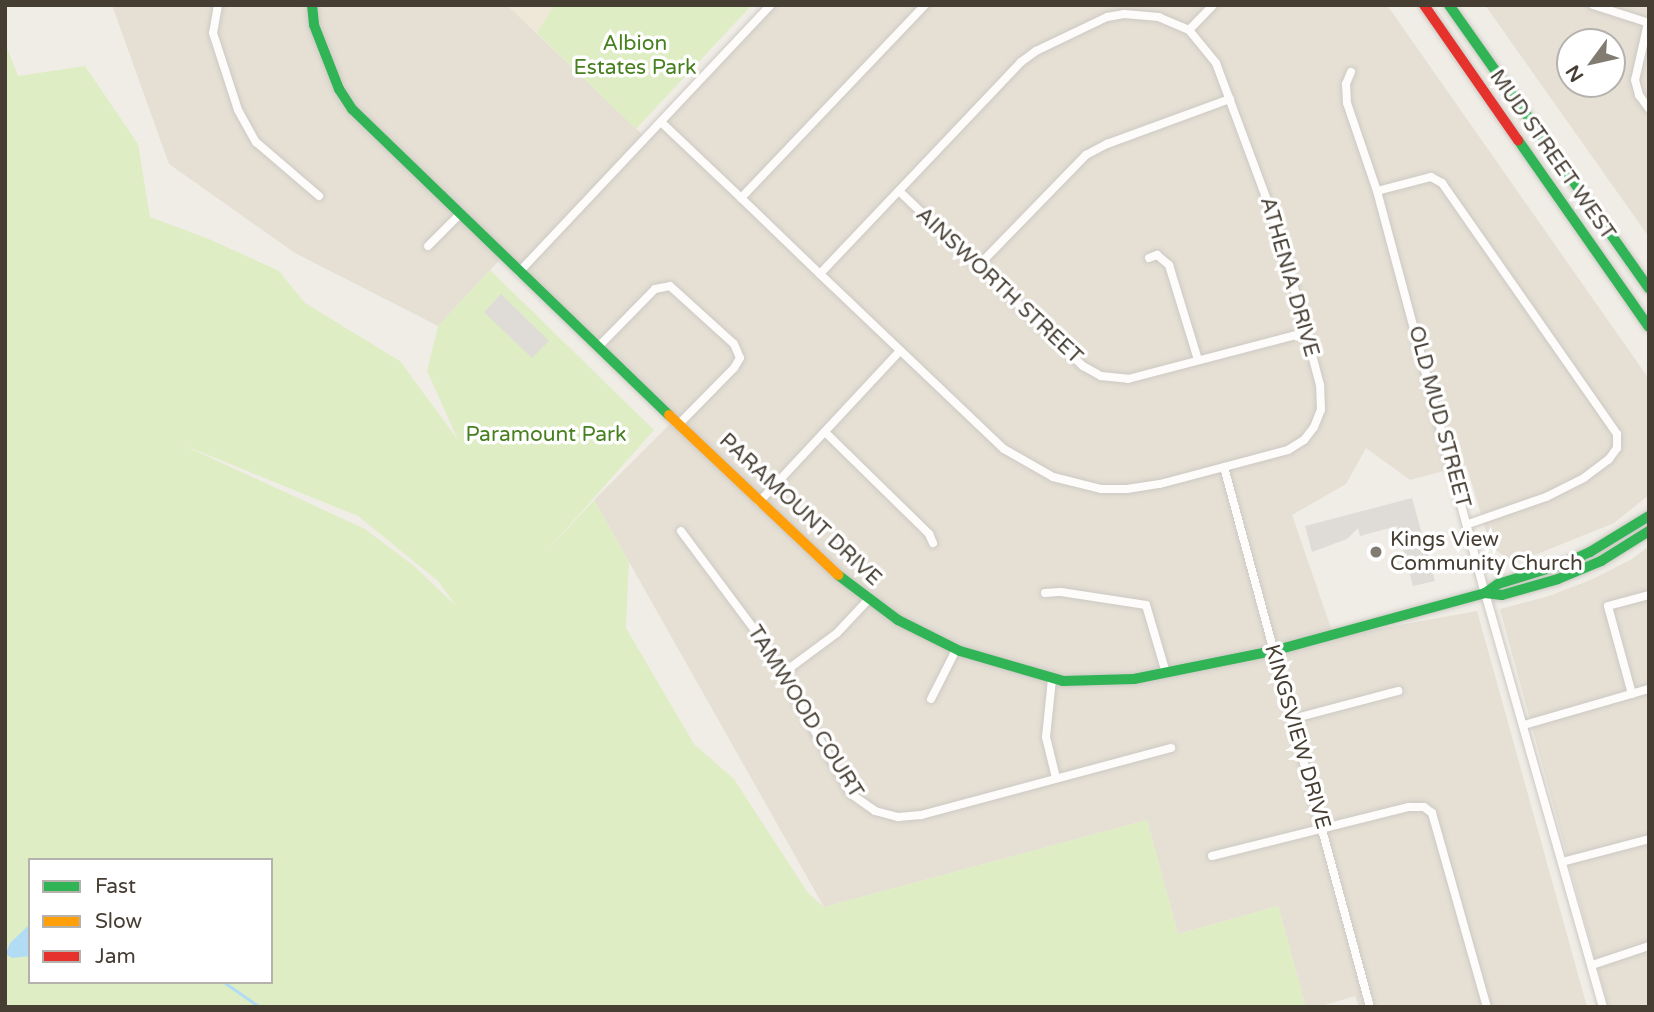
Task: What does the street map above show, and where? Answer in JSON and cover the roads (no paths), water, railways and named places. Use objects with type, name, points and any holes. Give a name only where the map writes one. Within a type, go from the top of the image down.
[{"type":"street","points":[[218,5],[213,33],[238,110],[256,142],[319,196]]},
{"type":"street","name":"PARAMOUNT DRIVE","points":[[312,5],[314,25],[329,70],[352,109],[458,216],[598,346],[759,502],[867,600],[927,637],[956,649],[1052,679],[1134,679],[1273,651],[1485,593]]},
{"type":"street","points":[[519,272],[771,5]]},
{"type":"street","points":[[741,198],[925,5]]},
{"type":"street","points":[[1189,30],[1213,5]]},
{"type":"street","name":"MUD STREET WEST","points":[[1424,5],[1649,327]]},
{"type":"street","name":"MUD STREET WEST","points":[[1449,5],[1649,289]]},
{"type":"street","points":[[1592,5],[1648,23],[1635,80],[1639,94],[1649,109]]},
{"type":"street","name":"ATHENIA DRIVE","points":[[661,122],[820,274],[1004,449],[1053,477],[1101,489],[1127,489],[1288,450],[1304,440],[1314,427],[1322,400],[1307,332],[1280,235],[1216,63],[1189,30],[1159,17],[1124,14],[1107,17],[1036,51],[1021,62],[820,274]]},
{"type":"street","name":"OLD MUD STREET","points":[[1352,72],[1346,83],[1347,103],[1377,191],[1485,593],[1603,1007]]},
{"type":"street","points":[[978,266],[1086,155],[1107,144],[1230,99]]},
{"type":"street","points":[[1377,191],[1431,177],[1442,183],[1617,434],[1617,448],[1609,459],[1584,478],[1546,497],[1468,524]]},
{"type":"street","name":"AINSWORTH STREET","points":[[899,191],[1083,366],[1101,376],[1128,379],[1307,332]]},
{"type":"street","points":[[428,247],[458,216]]},
{"type":"street","points":[[1149,258],[1157,255],[1169,265],[1198,360]]},
{"type":"street","points":[[598,346],[659,286],[677,290],[734,344],[740,358],[679,424]]},
{"type":"street","points":[[759,502],[901,351]]},
{"type":"street","points":[[825,432],[929,534],[933,543]]},
{"type":"street","name":"KINGSVIEW DRIVE","points":[[1224,467],[1370,1007]]},
{"type":"street","points":[[1485,593],[1498,583],[1563,564],[1590,552],[1649,516]]},
{"type":"street","name":"TAMWOOD COURT","points":[[681,531],[755,630],[783,673],[851,794],[875,811],[898,817],[921,815],[1171,748]]},
{"type":"street","points":[[1485,593],[1502,595],[1558,579],[1601,561],[1649,531]]},
{"type":"street","points":[[1045,593],[1099,597],[1146,605],[1166,673]]},
{"type":"street","points":[[1632,694],[1608,606],[1649,595]]},
{"type":"street","points":[[783,673],[837,633],[867,600]]},
{"type":"street","points":[[931,699],[956,649]]},
{"type":"street","points":[[1052,679],[1046,737],[1056,778]]},
{"type":"street","points":[[1524,724],[1649,689]]},
{"type":"street","points":[[1292,719],[1398,691]]},
{"type":"street","points":[[1212,856],[1409,807],[1424,807],[1432,813],[1487,1007]]},
{"type":"street","points":[[1562,862],[1649,839]]},
{"type":"street","points":[[1592,965],[1649,946]]},
{"type":"water","points":[[28,926],[28,956],[12,958],[6,954],[10,943]]},
{"type":"waterway","points":[[227,984],[260,1007]]},
{"type":"place","name":"Kings View Community Church","points":[[1376,552]]},
{"type":"park label","name":"Albion Estates Park","points":[[635,56]]},
{"type":"park label","name":"Paramount Park","points":[[546,435]]}]
